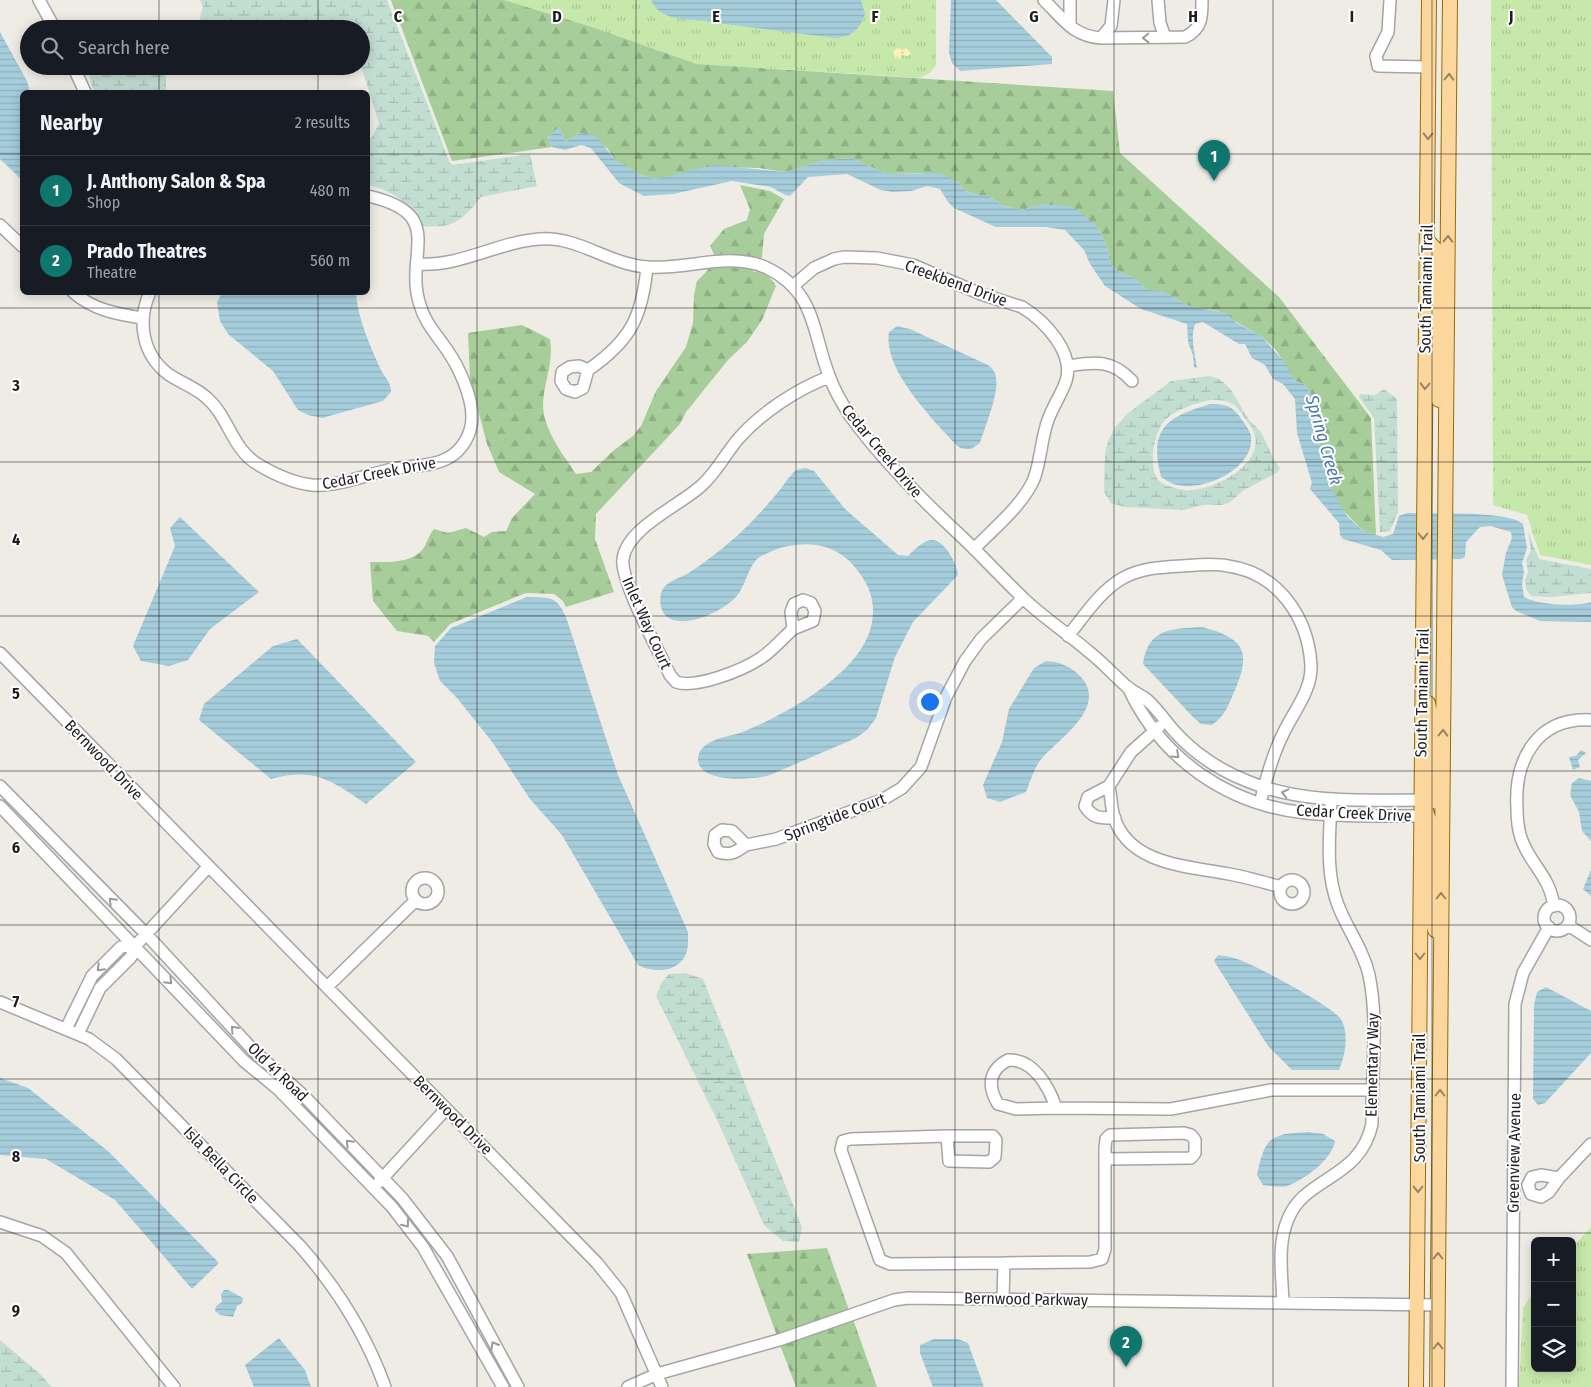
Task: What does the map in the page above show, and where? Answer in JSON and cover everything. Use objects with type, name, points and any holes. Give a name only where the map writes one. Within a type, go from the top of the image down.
[{"type":"main road","name":"South Tamiami Trail","points":[[1416,1387],[1429,0]]},
{"type":"main road","name":"South Tamiami Trail","points":[[1437,1387],[1450,0]]},
{"type":"main road","points":[[1427,240],[1437,251],[1436,377],[1446,448]]},
{"type":"main road","points":[[1422,670],[1432,724],[1432,794],[1435,801],[1442,804]]},
{"type":"main road","points":[[1421,800],[1429,815],[1432,829],[1430,900],[1441,970]]},
{"type":"street","points":[[39,0],[50,20]]},
{"type":"street","points":[[1044,0],[1081,35],[1101,38],[1185,37],[1193,33],[1202,17],[1202,0]]},
{"type":"street","points":[[1070,0],[1070,26]]},
{"type":"street","points":[[1101,38],[1111,26],[1114,0]]},
{"type":"street","points":[[1158,0],[1160,23],[1165,37]]},
{"type":"street","points":[[1390,0],[1388,32],[1376,56],[1378,66],[1428,67]]},
{"type":"street","points":[[77,75],[84,90]]},
{"type":"street","name":"Cedar Creek Drive","points":[[149,295],[142,318],[144,337],[155,360],[169,374],[192,387],[214,405],[244,453],[266,469],[299,482],[322,485],[394,468],[432,464],[450,457],[468,436],[472,417],[468,398],[453,361],[422,313],[417,293],[420,238],[414,221],[408,214],[393,204],[370,197]]},
{"type":"street","points":[[0,225],[20,244]]},
{"type":"street","name":"Cedar Creek Drive","points":[[418,264],[444,264],[518,242],[547,239],[572,242],[611,260],[647,267],[749,262],[768,269],[793,286],[809,310],[829,377],[852,418],[903,480],[1023,598],[1128,688],[1148,701],[1191,749],[1214,765],[1264,787],[1301,796],[1331,800],[1421,800]]},
{"type":"street","name":"Creekbend Drive","points":[[793,286],[814,268],[844,257],[877,258],[913,265],[981,294],[1013,303],[1030,312],[1057,341],[1063,350],[1068,366]]},
{"type":"street","points":[[588,370],[610,354],[634,322],[642,303],[647,267]]},
{"type":"street","points":[[77,295],[89,305],[142,318]]},
{"type":"street","points":[[974,549],[1029,488],[1038,467],[1047,422],[1066,380],[1068,366],[1098,361],[1125,373],[1132,381]]},
{"type":"street","name":"Inlet Way Court","points":[[793,629],[769,652],[752,663],[694,685],[676,682],[670,675],[626,580],[622,562],[624,553],[633,537],[703,485],[739,438],[753,424],[807,386],[829,377]]},
{"type":"street","points":[[1068,636],[1108,589],[1125,577],[1146,570],[1227,565],[1250,572],[1279,590],[1292,605],[1302,623],[1308,645],[1310,677],[1303,698],[1282,735],[1260,803]]},
{"type":"street","name":"Springtide Court","points":[[746,845],[776,839],[882,800],[902,788],[921,767],[946,697],[965,661],[981,639],[1023,598]]},
{"type":"street","name":"Bernwood Drive","points":[[0,653],[208,867],[328,986],[609,1278],[621,1293],[662,1387]]},
{"type":"street","name":"Cedar Creek Drive","points":[[1128,688],[1135,704],[1169,749],[1199,774],[1233,793],[1284,810],[1330,815],[1421,816]]},
{"type":"street","points":[[1554,906],[1548,882],[1521,838],[1516,802],[1519,770],[1528,751],[1547,731],[1573,721],[1591,720]]},
{"type":"street","points":[[1114,818],[1098,818],[1090,814],[1085,806],[1088,797],[1109,786],[1131,752],[1166,722]]},
{"type":"street","name":"Old 41 Road","points":[[0,786],[147,934],[254,1051],[305,1097],[384,1177],[446,1256],[518,1387]]},
{"type":"street","points":[[1109,786],[1114,818],[1129,840],[1154,858],[1281,887]]},
{"type":"street","name":"Elementary Way","points":[[1283,1302],[1282,1248],[1287,1221],[1297,1204],[1344,1169],[1360,1154],[1366,1144],[1372,1124],[1372,990],[1364,960],[1334,894],[1330,869],[1331,800]]},
{"type":"street","name":"Old 41 Road","points":[[0,806],[136,945],[244,1061],[278,1089],[374,1187],[423,1247],[503,1387]]},
{"type":"street","points":[[78,1034],[100,988],[132,957],[136,945],[208,867]]},
{"type":"street","points":[[328,986],[416,900]]},
{"type":"street","points":[[1554,906],[1563,907],[1568,911],[1570,921],[1568,925],[1559,931],[1549,927],[1545,915],[1554,906]]},
{"type":"street","points":[[1568,925],[1591,940]]},
{"type":"street","name":"Greenview Avenue","points":[[1512,1387],[1515,1004],[1523,973],[1549,927]]},
{"type":"street","points":[[66,1029],[92,976],[121,947],[136,945]]},
{"type":"street","name":"Isla Bella Circle","points":[[0,1002],[78,1034],[116,1059],[311,1258],[340,1295],[364,1336],[385,1387]]},
{"type":"street","points":[[1056,1108],[1051,1094],[1028,1064],[1018,1060],[1008,1060],[999,1065],[992,1074],[991,1090],[998,1104],[1016,1109],[1172,1109],[1271,1090],[1372,1090]]},
{"type":"street","points":[[374,1187],[446,1110]]},
{"type":"street","points":[[947,1136],[949,1161],[989,1162],[995,1157],[996,1140],[994,1137],[947,1136],[851,1138],[842,1143],[842,1154],[879,1259],[884,1263],[1090,1262],[1102,1258],[1105,1249],[1105,1159],[1106,1139],[1113,1134],[1184,1133],[1191,1135],[1195,1140],[1195,1153],[1191,1158],[1105,1159]]},
{"type":"street","points":[[1559,1178],[1591,1144]]},
{"type":"street","points":[[0,1222],[42,1236],[66,1253],[174,1387]]},
{"type":"street","points":[[1003,1299],[1004,1263]]},
{"type":"street","name":"Bernwood Parkway","points":[[628,1387],[657,1374],[779,1340],[894,1300],[908,1298],[1438,1305]]},
{"type":"green space","points":[[200,0],[387,0],[450,163],[453,165],[530,154],[537,186],[481,197],[456,222],[441,226],[421,226],[400,199],[386,191],[370,186],[370,139],[379,123],[364,75],[370,75],[370,20],[200,20],[203,6]]},
{"type":"green space","points":[[391,0],[504,0],[592,27],[697,64],[1113,91],[1120,153],[1279,297],[1371,418],[1376,535],[1363,531],[1341,508],[1329,486],[1326,462],[1314,429],[1311,394],[1305,385],[1294,380],[1276,350],[1262,337],[1218,311],[1189,306],[1173,297],[1148,290],[1134,278],[1118,271],[1110,263],[1108,250],[1098,228],[1070,207],[1037,206],[1022,210],[1001,205],[988,195],[979,195],[965,191],[958,182],[923,173],[887,174],[851,158],[826,160],[785,172],[759,168],[706,167],[680,175],[655,179],[641,175],[616,161],[607,148],[581,133],[565,142],[559,127],[548,137],[552,147],[452,161]]},
{"type":"green space","points":[[504,0],[936,0],[936,65],[930,73],[919,78],[697,64],[592,27]]},
{"type":"green space","points":[[1491,0],[1591,0],[1591,565],[1540,555],[1527,515],[1493,505]]},
{"type":"green space","points":[[89,75],[166,75],[166,90],[94,90]]},
{"type":"green space","points":[[740,185],[770,191],[784,199],[764,234],[762,257],[752,271],[766,275],[776,286],[762,320],[747,342],[728,360],[686,412],[680,424],[596,514],[595,539],[614,592],[566,607],[563,601],[554,594],[526,593],[450,624],[434,642],[428,636],[397,631],[373,601],[370,562],[405,560],[418,554],[423,549],[434,529],[448,533],[466,528],[484,537],[492,532],[506,531],[512,518],[535,494],[499,472],[487,444],[470,379],[468,333],[522,325],[550,339],[551,356],[543,404],[546,423],[576,474],[591,472],[613,451],[633,436],[641,426],[656,391],[686,347],[693,323],[694,295],[697,281],[707,271],[714,254],[710,246],[724,229],[747,220],[750,209]]},
{"type":"green space","points":[[1209,376],[1228,386],[1248,419],[1260,431],[1280,468],[1278,472],[1244,490],[1229,503],[1222,505],[1203,505],[1184,510],[1124,507],[1111,503],[1104,492],[1105,453],[1108,441],[1114,429],[1127,414],[1171,381]],"holes":[[[1216,400],[1231,403],[1239,409],[1252,428],[1256,445],[1252,456],[1233,475],[1208,487],[1184,490],[1171,487],[1159,481],[1153,468],[1153,450],[1161,425],[1180,410],[1191,405]]]},
{"type":"green space","points":[[1384,389],[1397,399],[1398,512],[1390,531],[1380,532],[1374,418],[1359,397],[1360,394],[1375,395]]},
{"type":"green space","points":[[1528,532],[1539,559],[1591,569],[1591,593],[1551,597],[1531,596],[1526,589],[1525,580],[1528,572],[1526,560],[1531,551]]},
{"type":"green space","points":[[685,973],[703,979],[802,1227],[799,1242],[783,1241],[764,1225],[718,1122],[656,996],[662,982],[669,974]]},
{"type":"green space","points":[[1591,1227],[1591,1387],[1519,1387],[1523,1308],[1531,1296],[1531,1372],[1576,1372],[1576,1244]]},
{"type":"green space","points":[[827,1248],[849,1310],[777,1336],[747,1254]]},
{"type":"green space","points":[[853,1319],[877,1387],[796,1387],[780,1345]]},
{"type":"green space","points":[[0,1340],[38,1372],[52,1387],[0,1387]]},
{"type":"sand","points":[[898,47],[901,50],[907,48],[911,54],[908,56],[901,55],[900,59],[896,59],[893,52]]},
{"type":"water","points":[[651,0],[861,0],[865,14],[855,31],[847,36],[836,38],[709,21],[680,19],[663,13],[656,8]]},
{"type":"water","points":[[951,0],[996,0],[1052,57],[1052,64],[960,71],[952,63],[949,53]]},
{"type":"water","points":[[0,32],[20,68],[20,75],[24,75],[27,81],[29,90],[20,90],[20,178],[0,159]]},
{"type":"water","points":[[559,127],[565,142],[581,133],[596,136],[616,161],[641,175],[655,179],[715,165],[785,172],[826,160],[851,158],[887,174],[939,173],[958,182],[965,191],[979,195],[988,195],[1001,205],[1022,210],[1044,204],[1070,207],[1078,210],[1098,228],[1108,250],[1110,263],[1118,271],[1134,278],[1148,290],[1162,291],[1189,306],[1226,313],[1237,323],[1262,337],[1286,364],[1294,380],[1305,385],[1311,394],[1314,429],[1326,462],[1329,486],[1347,516],[1363,531],[1383,537],[1393,534],[1399,516],[1407,513],[1486,515],[1515,520],[1523,524],[1527,548],[1522,563],[1524,597],[1538,602],[1557,604],[1584,604],[1591,602],[1591,622],[1540,621],[1516,611],[1512,607],[1502,575],[1506,553],[1512,538],[1511,532],[1490,526],[1480,527],[1466,542],[1465,557],[1461,559],[1392,560],[1381,550],[1343,539],[1340,535],[1339,523],[1310,489],[1312,483],[1297,433],[1295,399],[1283,384],[1273,379],[1265,365],[1252,358],[1245,344],[1239,344],[1203,322],[1195,324],[1193,346],[1197,368],[1194,367],[1193,355],[1188,342],[1187,324],[1141,309],[1105,286],[1090,264],[1084,250],[1065,230],[1046,227],[996,227],[954,208],[940,189],[927,186],[911,191],[893,192],[881,190],[847,174],[808,177],[790,196],[771,187],[732,181],[673,194],[644,196],[619,183],[591,148],[581,145],[565,150],[552,147],[548,137]]},
{"type":"water","points":[[221,295],[356,295],[365,331],[380,368],[389,382],[391,392],[383,401],[322,418],[308,415],[298,410],[273,371],[228,334],[220,321],[217,302]]},
{"type":"water","points":[[897,326],[910,329],[988,365],[995,372],[996,385],[991,410],[980,443],[971,449],[962,448],[955,444],[906,385],[892,358],[889,345],[889,332]]},
{"type":"water","points":[[1210,404],[1229,407],[1245,423],[1251,436],[1250,447],[1246,457],[1239,466],[1229,473],[1207,483],[1195,486],[1182,486],[1166,481],[1161,477],[1158,460],[1157,446],[1160,435],[1173,420],[1183,414]]},
{"type":"water","points":[[806,468],[814,471],[845,509],[898,555],[908,556],[919,546],[933,540],[948,551],[958,575],[913,622],[895,657],[876,718],[867,730],[856,738],[770,775],[740,779],[707,773],[700,767],[698,759],[703,748],[710,742],[740,733],[762,723],[822,689],[855,658],[866,640],[872,622],[873,606],[870,592],[854,566],[837,552],[817,545],[807,544],[774,550],[758,558],[739,593],[716,612],[694,620],[683,621],[674,620],[666,616],[662,609],[660,597],[665,586],[693,570],[731,541],[764,509],[793,473]]},
{"type":"water","points":[[180,517],[259,592],[210,629],[188,660],[169,666],[141,661],[133,646],[175,546],[170,528]]},
{"type":"water","points":[[527,597],[541,597],[555,601],[566,617],[618,775],[688,932],[688,947],[685,956],[676,966],[657,970],[638,965],[562,835],[530,799],[493,743],[457,698],[440,681],[434,663],[435,646],[451,628]]},
{"type":"water","points":[[1202,627],[1216,631],[1235,641],[1243,655],[1243,665],[1231,700],[1223,714],[1212,725],[1201,724],[1193,717],[1143,664],[1150,643],[1156,637],[1171,630]]},
{"type":"water","points":[[297,639],[416,762],[366,804],[332,782],[311,775],[299,774],[271,779],[199,720],[204,704],[273,646]]},
{"type":"water","points":[[1046,661],[1064,665],[1080,676],[1087,687],[1089,699],[1086,710],[1070,731],[1040,761],[1026,792],[1000,802],[987,798],[983,785],[1002,742],[1009,709],[1034,668]]},
{"type":"water","points":[[1581,750],[1586,753],[1578,760],[1580,767],[1573,770],[1569,757],[1576,756]]},
{"type":"water","points":[[1579,778],[1591,781],[1591,841],[1582,831],[1579,812],[1570,795],[1572,783]]},
{"type":"water","points":[[1591,870],[1591,896],[1583,889]]},
{"type":"water","points":[[1218,955],[1235,958],[1292,986],[1340,1018],[1346,1037],[1345,1051],[1339,1070],[1292,1070],[1268,1046],[1214,961]]},
{"type":"water","points":[[1546,987],[1591,1011],[1591,1053],[1545,1103],[1538,1105],[1533,1099],[1534,1005],[1537,992]]},
{"type":"water","points":[[0,1078],[28,1088],[108,1151],[219,1263],[192,1289],[115,1200],[46,1159],[0,1155]]},
{"type":"water","points":[[1308,1132],[1323,1134],[1335,1141],[1329,1155],[1309,1174],[1294,1183],[1278,1187],[1263,1185],[1257,1175],[1263,1152],[1267,1145],[1278,1136]]},
{"type":"water","points":[[224,1290],[228,1290],[243,1298],[242,1303],[237,1306],[233,1317],[220,1315],[215,1311],[216,1306],[222,1302],[221,1294]]},
{"type":"water","points":[[279,1338],[305,1370],[311,1387],[254,1387],[245,1365]]},
{"type":"water","points":[[934,1339],[958,1339],[968,1343],[984,1387],[933,1387],[920,1353],[920,1345]]},
{"type":"place","name":"J. Anthony Salon & Spa","points":[[1214,181]]},
{"type":"place","name":"Prado Theatres","points":[[1126,1367]]},
{"type":"water label","name":"Spring Creek","points":[[1324,440]]}]
